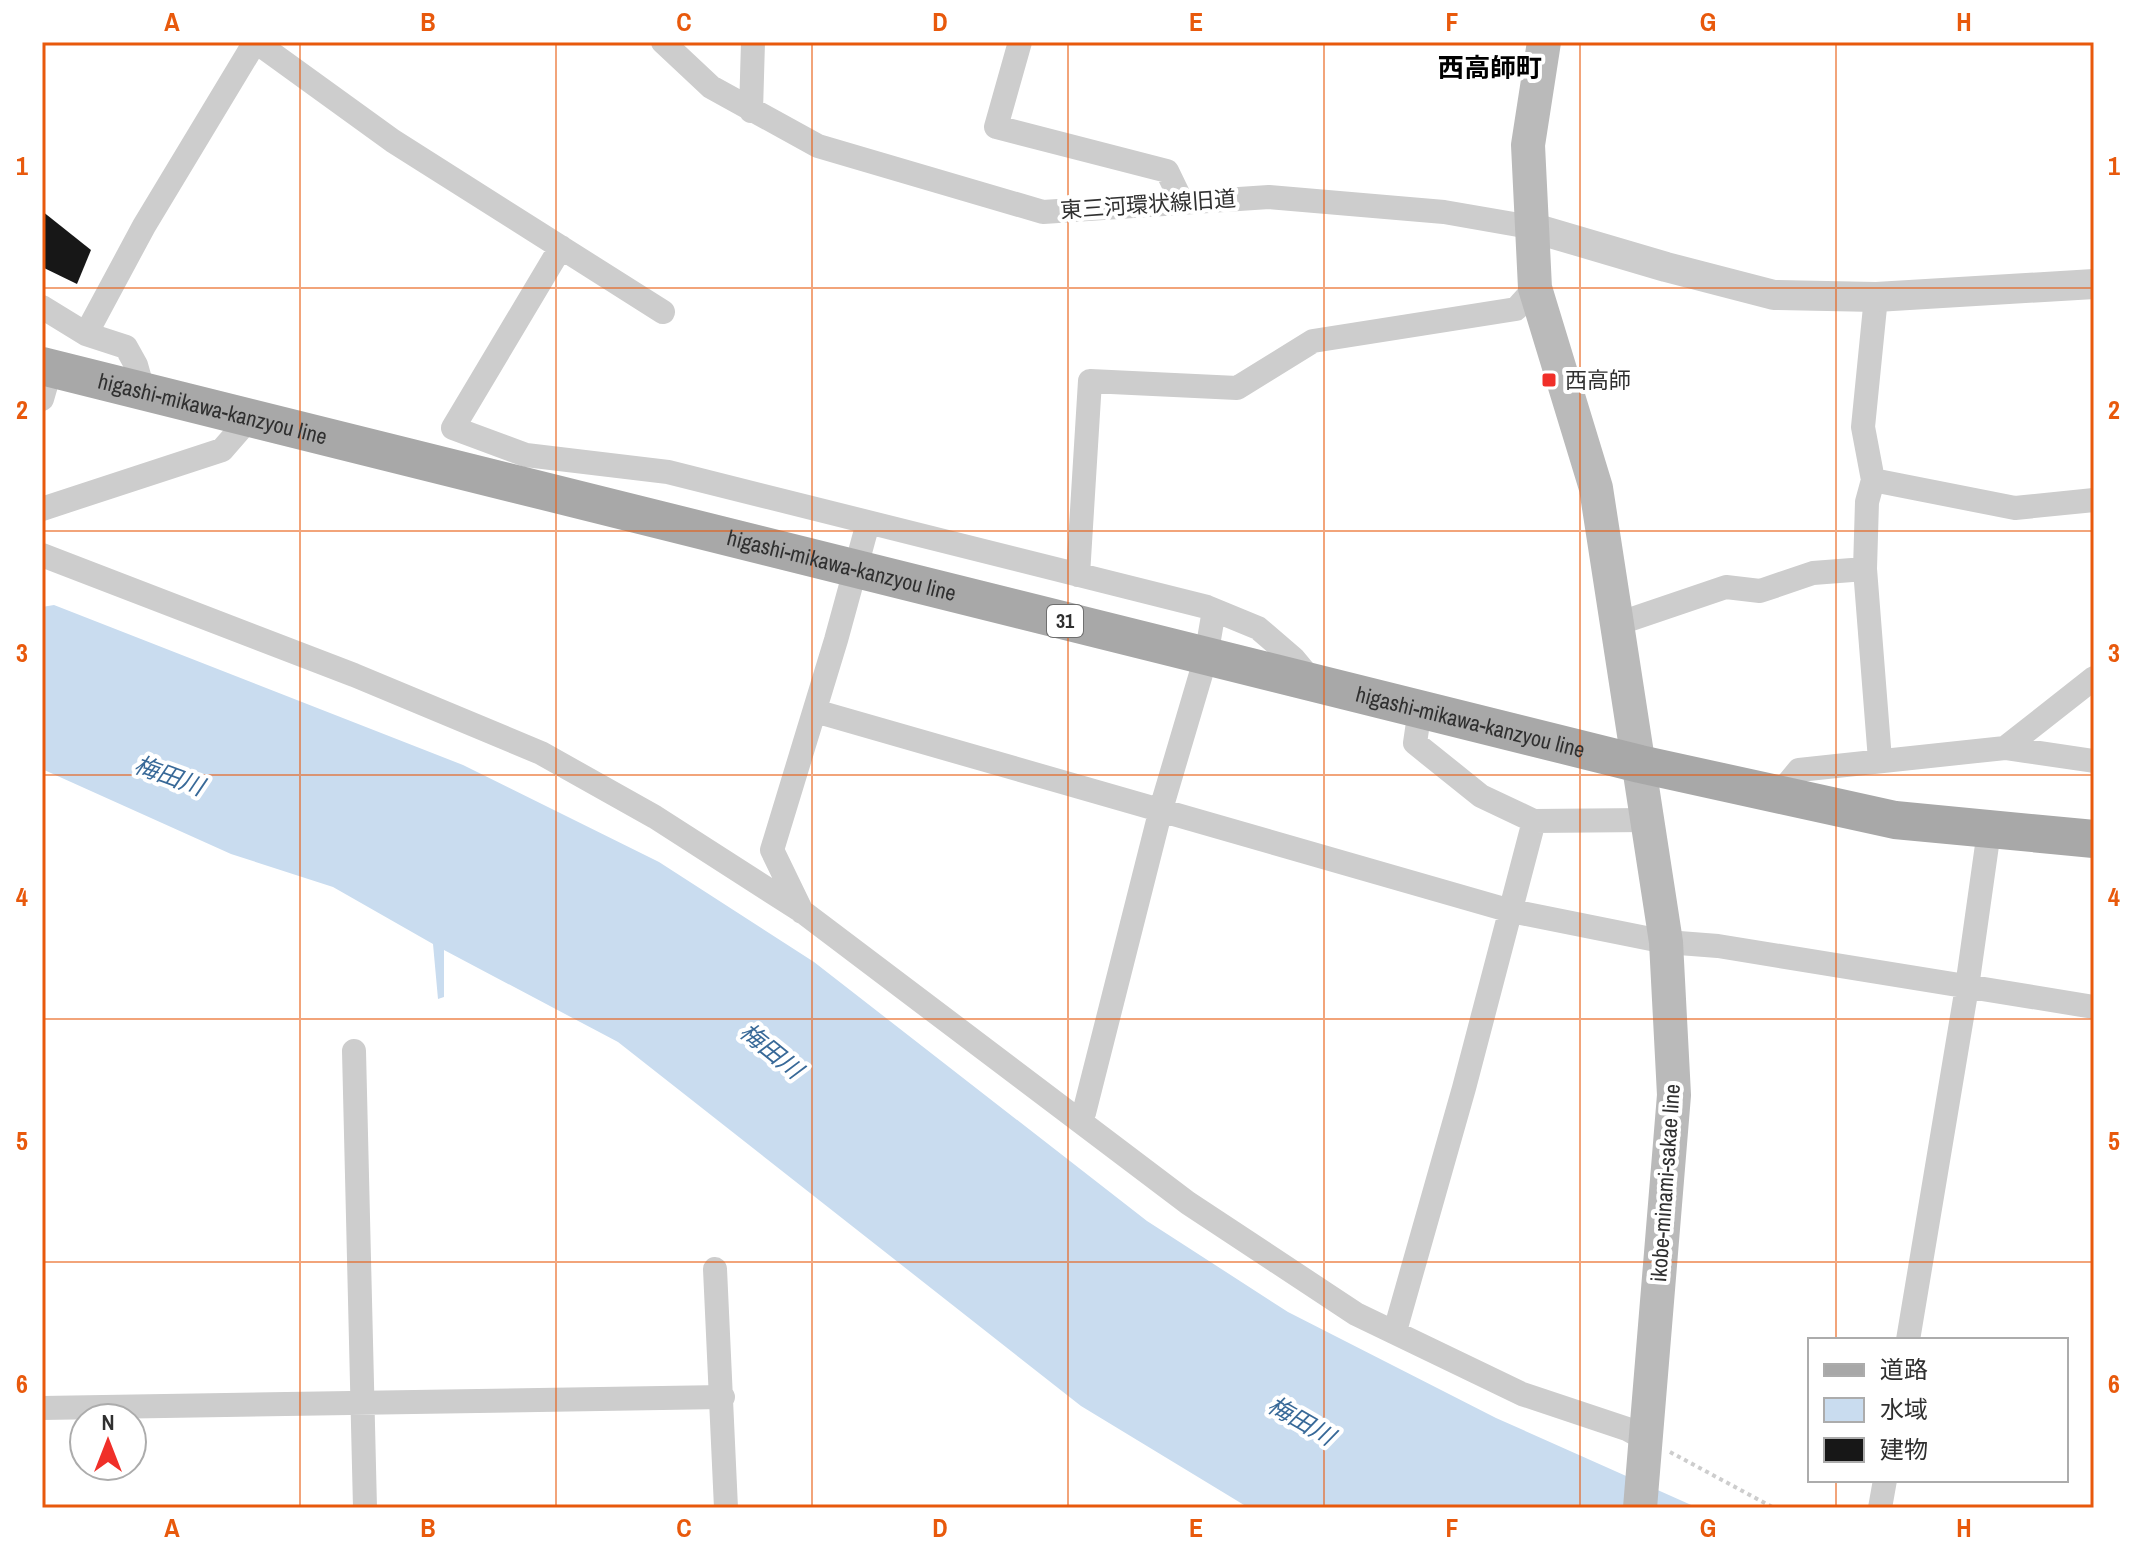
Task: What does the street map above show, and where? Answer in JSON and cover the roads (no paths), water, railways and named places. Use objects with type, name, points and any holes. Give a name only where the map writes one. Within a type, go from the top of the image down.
[{"type":"main road","points":[[1544,42],[1528,145],[1535,288],[1596,488],[1640,764]]},
{"type":"main road","name":"higashi-mikawa-kanzyou line","points":[[45,378],[143,390],[1640,764],[1895,820],[2094,839]]},
{"type":"main road","name":"ikobe-minami-sakae line","points":[[1640,764],[1666,942],[1674,1095],[1640,1508]]},
{"type":"street","points":[[86,334],[144,226],[256,42],[393,141],[663,312]]},
{"type":"street","name":"東三河環状線旧道","points":[[663,42],[711,87],[818,146],[1043,212],[1181,200],[1269,197],[1444,212],[1530,227]]},
{"type":"street","points":[[751,111],[753,42]]},
{"type":"street","points":[[1020,42],[996,127],[1167,171],[1181,200]]},
{"type":"street","points":[[1530,227],[1774,295],[1876,297],[2094,284]]},
{"type":"street","points":[[561,247],[453,428],[526,455],[668,472],[1214,610],[1258,628],[1293,658],[1313,682]]},
{"type":"street","points":[[1078,575],[1090,381],[1237,388],[1313,341],[1516,309],[1535,288]]},
{"type":"street","points":[[1876,297],[1863,427],[1873,480],[1867,502],[1865,569],[1880,760]]},
{"type":"street","points":[[42,307],[86,334],[126,347],[136,365],[143,390]]},
{"type":"street","points":[[42,509],[222,450],[250,418]]},
{"type":"street","points":[[1873,480],[2015,508],[2094,500]]},
{"type":"street","points":[[803,912],[772,850],[868,523]]},
{"type":"street","points":[[42,555],[354,675],[541,753],[655,817],[803,912],[1188,1203],[1356,1314],[1522,1394],[1627,1429],[1645,1439]]},
{"type":"street","points":[[1617,624],[1726,587],[1760,591],[1813,573],[1865,569]]},
{"type":"street","points":[[1077,1118],[1084,1113],[1161,809],[1206,657],[1214,610]]},
{"type":"street","points":[[2005,748],[2094,678]]},
{"type":"street","points":[[1420,709],[1415,743],[1481,796],[1534,821],[1646,820]]},
{"type":"street","points":[[815,711],[1511,911],[1666,942],[1718,946],[2094,1007]]},
{"type":"street","points":[[1779,794],[1799,770],[1880,760],[2005,748],[2094,761]]},
{"type":"street","points":[[1395,1331],[1534,821]]},
{"type":"street","points":[[1908,1338],[1967,987],[1989,831]]},
{"type":"street","points":[[354,1051],[365,1508]]},
{"type":"street","points":[[715,1269],[726,1508]]},
{"type":"street","points":[[42,1408],[723,1397]]},
{"type":"street","points":[[1880,1508],[1885,1482]]},
{"type":"water","name":"梅田川","points":[[54,605],[463,765],[659,862],[814,962],[1147,1221],[1288,1312],[1496,1418],[1698,1508],[1249,1508],[1081,1406],[618,1042],[444,950],[444,997],[438,999],[433,944],[333,887],[231,854],[42,769],[42,607]]},
{"type":"place","name":"西高師","points":[[1549,380]]},
{"type":"district","name":"西高師町","points":[[1490,68]]}]
